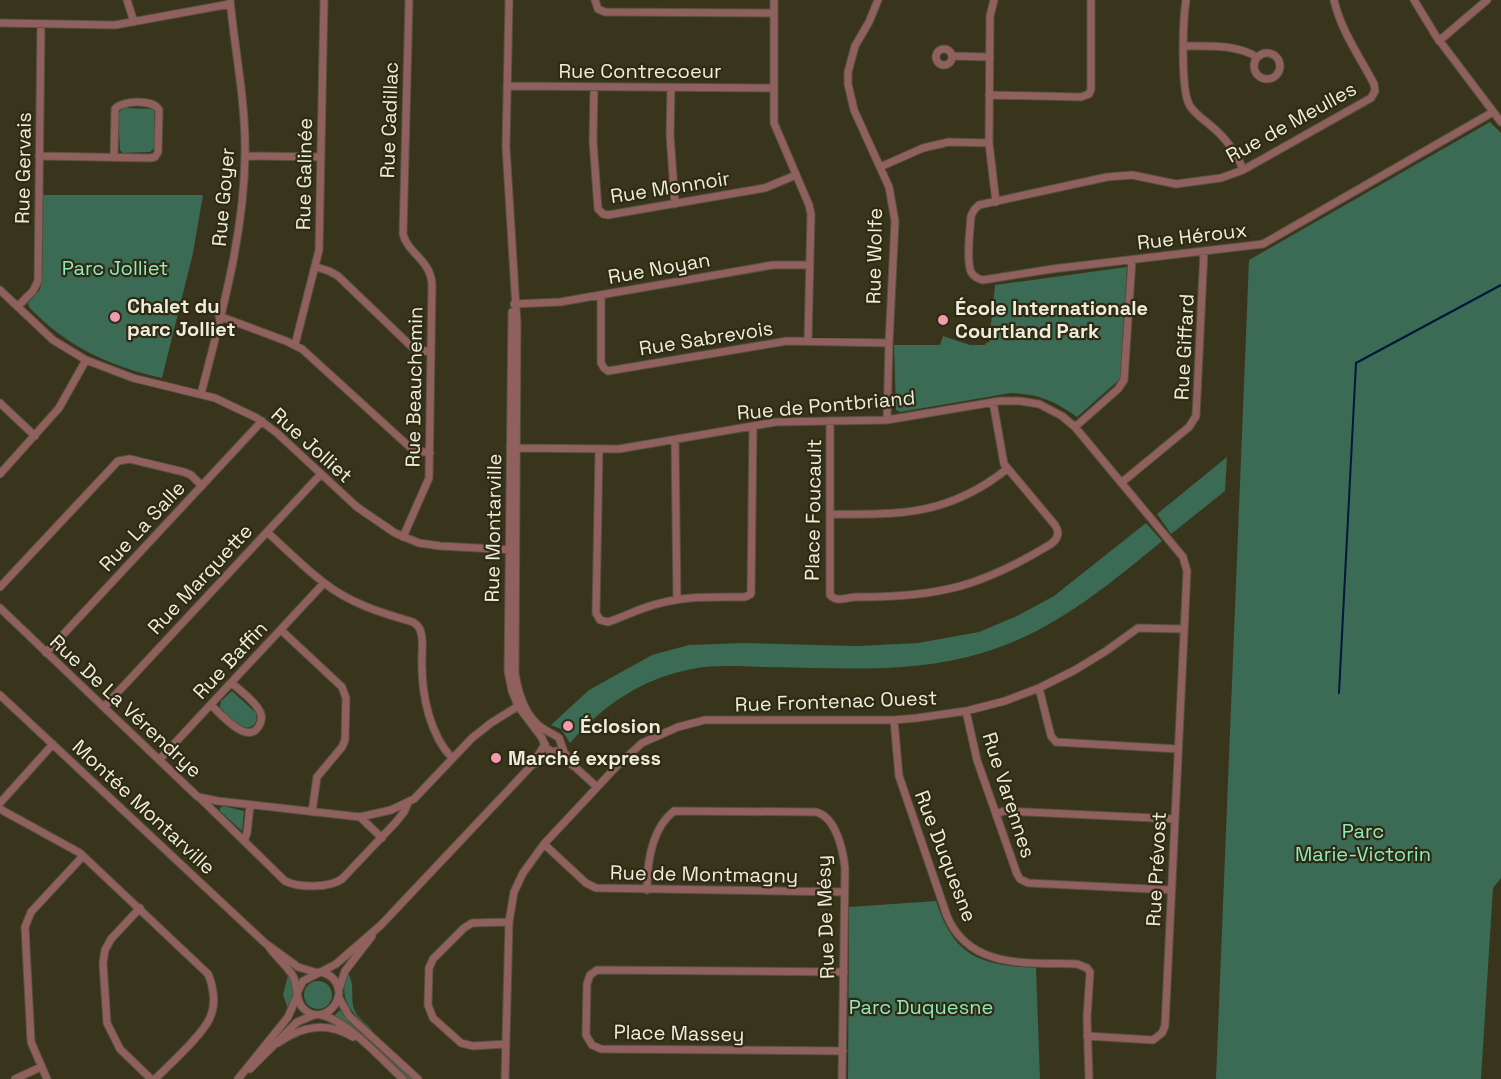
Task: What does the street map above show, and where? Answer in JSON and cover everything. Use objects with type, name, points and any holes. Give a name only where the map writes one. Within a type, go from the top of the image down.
[{"type":"street","points":[[127,0],[134,22]]},
{"type":"street","name":"Rue Galinée","points":[[295,345],[319,250],[324,0]]},
{"type":"street","name":"Rue Cadillac","points":[[405,241],[403,231],[409,0]]},
{"type":"street","name":"Rue Montarville","points":[[509,0],[506,147],[514,304],[512,324],[512,550],[515,673],[521,705],[548,750],[575,767],[597,787]]},
{"type":"street","points":[[595,0],[598,9],[605,12],[774,13]]},
{"type":"street","points":[[774,0],[775,126],[811,214],[808,341]]},
{"type":"street","name":"Rue Wolfe","points":[[878,0],[855,46],[848,72],[848,84],[854,110],[889,187],[895,220],[887,420]]},
{"type":"street","points":[[994,0],[990,16],[989,143],[996,202]]},
{"type":"street","points":[[989,95],[1081,97],[1088,95],[1091,89],[1091,0]]},
{"type":"street","points":[[1186,0],[1184,87],[1190,106],[1229,143],[1243,170]]},
{"type":"street","name":"Rue de Meulles","points":[[972,274],[969,264],[972,214],[979,205],[1107,177],[1132,175],[1176,184],[1221,178],[1243,170],[1373,95],[1374,84],[1348,39],[1337,15],[1334,0]]},
{"type":"street","points":[[1414,0],[1439,41],[1501,123]]},
{"type":"street","points":[[1439,41],[1487,0]]},
{"type":"street","points":[[0,23],[115,25],[230,2]]},
{"type":"street","name":"Rue Goyer","points":[[201,394],[237,244],[245,156],[244,111],[230,2]]},
{"type":"street","name":"Rue Gervais","points":[[18,306],[33,291],[38,281],[41,24]]},
{"type":"street","points":[[1184,46],[1220,46],[1248,52],[1257,57]]},
{"type":"street","points":[[952,56],[990,57]]},
{"type":"street","name":"Rue Contrecoeur","points":[[507,86],[773,88]]},
{"type":"street","name":"Rue Monnoir","points":[[594,87],[593,141],[599,210],[603,214],[765,189],[796,176]]},
{"type":"street","points":[[671,88],[670,135],[675,204]]},
{"type":"street","points":[[39,156],[114,157],[155,157],[158,152],[159,110],[157,105],[152,103],[118,105],[115,109],[114,157]]},
{"type":"street","name":"Rue Héroux","points":[[972,274],[983,279],[1052,268],[1256,245],[1269,241],[1493,112]]},
{"type":"street","points":[[880,167],[923,148],[949,142],[989,143]]},
{"type":"street","points":[[245,156],[321,157]]},
{"type":"street","name":"Rue Beauchemin","points":[[403,537],[428,483],[431,352],[431,279],[424,262],[405,241]]},
{"type":"street","name":"Rue Giffard","points":[[1121,483],[1189,427],[1196,416],[1204,251]]},
{"type":"street","points":[[1075,427],[1118,389],[1124,380],[1132,260]]},
{"type":"street","name":"Rue Noyan","points":[[514,304],[560,302],[773,265],[809,265]]},
{"type":"street","points":[[316,267],[335,274],[414,349],[431,352]]},
{"type":"street","name":"Rue Jolliet","points":[[0,290],[53,340],[86,360],[133,378],[201,394],[234,406],[262,421],[365,514],[403,537],[419,543],[440,546],[512,550]]},
{"type":"street","name":"Rue Sabrevois","points":[[601,295],[601,363],[608,370],[766,344],[808,341],[889,343]]},
{"type":"street","points":[[219,316],[295,345],[412,450],[430,453]]},
{"type":"street","points":[[0,474],[63,402],[86,360]]},
{"type":"street","name":"Rue de Pontbriand","points":[[513,448],[619,449],[789,421],[887,420],[993,402],[1020,401],[1039,404],[1062,416],[1075,427],[1185,561],[1187,572],[1184,629]]},
{"type":"street","name":"Place Foucault","points":[[830,421],[831,514],[828,592],[835,599],[841,600],[850,596],[899,597],[971,584],[1003,572],[1054,542],[1057,537],[1058,530],[1055,525],[1007,469],[1003,459],[993,402]]},
{"type":"street","points":[[0,403],[35,436]]},
{"type":"street","name":"Rue La Salle","points":[[46,653],[262,421]]},
{"type":"street","points":[[599,450],[598,617],[602,621],[610,622],[639,609],[677,599],[745,597],[752,592],[753,426]]},
{"type":"street","points":[[675,440],[677,599]]},
{"type":"street","points":[[0,587],[118,461],[128,459],[184,472],[191,475],[202,486]]},
{"type":"street","points":[[831,514],[904,513],[937,507],[969,494],[1007,469]]},
{"type":"street","name":"Rue Marquette","points":[[104,707],[321,474]]},
{"type":"street","points":[[267,532],[324,583],[359,603],[413,622],[420,628],[422,678],[427,706],[441,742],[452,758]]},
{"type":"street","name":"Rue Baffin","points":[[160,759],[324,583]]},
{"type":"street","name":"Rue De La Vérendrye","points":[[0,608],[198,797],[250,806],[360,817],[385,813],[408,803],[484,728],[521,705]]},
{"type":"street","name":"Rue Frontenac Ouest","points":[[505,1079],[510,904],[518,883],[544,844],[642,743],[692,722],[705,720],[894,720],[966,711],[1005,701],[1039,688],[1092,661],[1138,628],[1184,629]]},
{"type":"street","name":"Rue Prévost","points":[[1087,1036],[1148,1041],[1158,1037],[1165,1026],[1184,629]]},
{"type":"street","points":[[281,630],[342,687],[346,696],[344,742],[317,777],[312,812]]},
{"type":"street","points":[[211,705],[240,731],[249,732],[257,727],[261,719],[259,710],[232,683]]},
{"type":"street","points":[[1039,688],[1051,736],[1056,742],[1178,749]]},
{"type":"street","name":"Montée Montarville","points":[[0,694],[265,943],[292,975],[297,994]]},
{"type":"street","name":"Rue Montarville","points":[[521,705],[540,726],[561,739],[561,745],[575,767]]},
{"type":"street","name":"Rue Varennes","points":[[966,711],[976,755],[996,814],[1017,874],[1024,882],[1171,890]]},
{"type":"street","name":"Rue Duquesne","points":[[894,720],[899,776],[953,927],[968,945],[990,956],[1012,961],[1077,964],[1087,968],[1090,972],[1087,1036],[1089,1079]]},
{"type":"street","points":[[239,1079],[301,1020],[334,1008],[347,969],[381,925],[532,765],[550,735],[556,735]]},
{"type":"street","points":[[0,803],[53,744]]},
{"type":"street","points":[[532,765],[558,750],[561,745]]},
{"type":"street","points":[[198,797],[288,882],[297,885],[328,885],[342,879],[382,838],[404,812],[408,803]]},
{"type":"street","points":[[244,840],[250,806]]},
{"type":"street","points":[[0,809],[66,844],[83,856],[140,908],[205,970],[212,987],[213,1010],[209,1021],[153,1079],[120,1049],[107,1023],[103,963],[105,950],[111,939],[140,908]]},
{"type":"street","name":"Rue De Mésy","points":[[647,890],[648,866],[653,845],[662,827],[674,812],[686,810],[816,812],[824,815],[840,846],[844,862],[842,1079]]},
{"type":"street","points":[[996,814],[1004,811],[1175,819]]},
{"type":"street","points":[[360,817],[382,838]]},
{"type":"street","name":"Rue de Montmagny","points":[[544,844],[591,887],[596,888],[844,892]]},
{"type":"street","points":[[47,1079],[31,1039],[25,925],[33,909],[83,856]]},
{"type":"street","points":[[506,1044],[473,1046],[461,1043],[433,1018],[428,1005],[429,968],[433,959],[472,923],[509,922]]},
{"type":"street","points":[[239,1079],[290,1015],[303,981],[336,964],[381,925]]},
{"type":"street","name":"Montée Montarville","points":[[265,943],[300,968],[319,972]]},
{"type":"street","name":"Place Massey","points":[[843,1052],[602,1049],[592,1045],[586,1035],[588,981],[592,973],[597,970],[844,972]]},
{"type":"street","points":[[319,972],[332,977],[341,1003],[349,1016],[418,1079]]},
{"type":"street","points":[[297,994],[305,1010],[339,1022],[403,1079]]},
{"type":"street","points":[[278,1043],[302,1029],[323,1027],[344,1032],[370,1050]]},
{"type":"street","points":[[15,1079],[41,1067]]},
{"type":"green space","points":[[124,108],[154,109],[155,147],[150,152],[123,153],[120,150],[118,113]]},
{"type":"green space","name":"Parc Marie-Victorin","points":[[1490,122],[1501,133],[1501,878],[1493,888],[1481,1079],[1216,1079],[1249,260]]},
{"type":"green space","name":"Parc Jolliet","points":[[43,195],[203,195],[193,253],[162,378],[124,367],[90,353],[58,333],[29,307],[28,303],[39,291],[42,282]]},
{"type":"green space","points":[[1127,267],[1120,379],[1077,417],[1046,399],[1011,393],[900,412],[896,410],[894,345],[940,345],[943,336],[970,345],[985,345],[989,343],[995,285]]},
{"type":"green space","points":[[1227,457],[1225,491],[1171,534],[1157,514]]},
{"type":"green space","points":[[1146,523],[1162,541],[1120,575],[1078,606],[1032,633],[982,653],[956,660],[903,667],[850,669],[702,667],[657,679],[625,695],[596,717],[570,743],[561,729],[551,725],[589,690],[652,655],[689,645],[744,643],[857,646],[918,643],[979,632],[1017,616],[1054,596]]},
{"type":"green space","points":[[232,691],[256,713],[256,720],[252,726],[239,725],[220,707],[221,701]]},
{"type":"green space","points":[[223,806],[244,811],[242,831],[220,811]]},
{"type":"green space","name":"Parc Duquesne","points":[[936,901],[951,935],[972,954],[999,964],[1036,968],[1040,1079],[848,1079],[849,907]]},
{"type":"green space","points":[[348,973],[352,983],[352,1002],[355,1011],[374,1033],[349,1007],[344,992]]},
{"type":"green space","points":[[288,975],[293,988],[289,1011],[283,995]]},
{"type":"green space","points":[[318,981],[328,985],[332,995],[328,1005],[318,1009],[308,1005],[304,995],[308,985]]},
{"type":"green space","points":[[340,1010],[349,1022],[413,1079],[408,1079],[334,1016]]},
{"type":"waterway","points":[[1339,693],[1356,363],[1501,285]]},
{"type":"place","name":"Chalet du parc Jolliet","points":[[115,317]]},
{"type":"place","name":"École Internationale Courtland Park","points":[[943,320]]},
{"type":"place","name":"Éclosion","points":[[568,726]]},
{"type":"place","name":"Marché express","points":[[496,758]]}]
